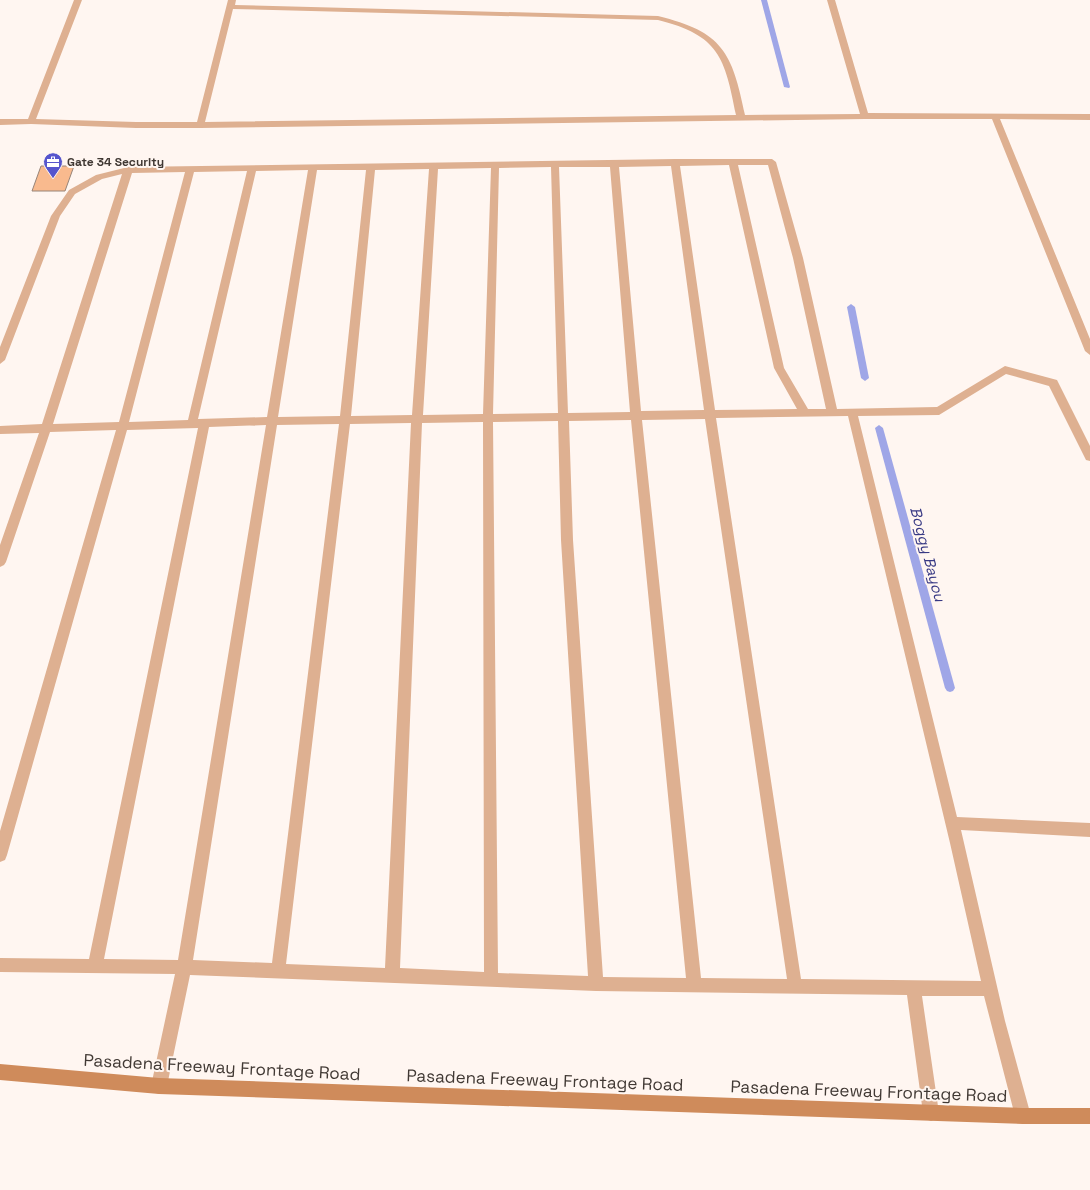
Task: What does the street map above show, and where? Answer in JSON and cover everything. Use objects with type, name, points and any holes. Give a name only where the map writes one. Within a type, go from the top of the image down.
[{"type":"main road","name":"Pasadena Freeway Frontage Road","points":[[0,1072],[159,1086],[1023,1116],[1090,1116]]},
{"type":"lane","points":[[31,121],[78,0]]},
{"type":"lane","points":[[831,0],[865,116]]},
{"type":"lane","points":[[200,124],[231,4],[658,18],[693,29],[714,42],[725,62],[733,82],[741,117]]},
{"type":"lane","points":[[995,116],[1090,351]]},
{"type":"lane","points":[[0,122],[31,121],[136,125],[741,117],[1090,117]]},
{"type":"lane","points":[[675,162],[710,414],[795,986]]},
{"type":"lane","points":[[0,360],[56,216],[72,192],[99,177],[128,170],[371,166],[495,166],[675,162],[772,162],[798,258],[832,412]]},
{"type":"lane","points":[[733,162],[779,368],[804,412]]},
{"type":"lane","points":[[614,164],[636,415],[694,985]]},
{"type":"lane","points":[[555,165],[567,540],[596,984]]},
{"type":"lane","points":[[278,971],[345,420],[371,166]]},
{"type":"lane","points":[[392,976],[417,419],[434,166]]},
{"type":"lane","points":[[490,979],[488,418],[495,166]]},
{"type":"lane","points":[[95,966],[198,424],[252,168]]},
{"type":"lane","points":[[159,1086],[184,967],[313,168]]},
{"type":"lane","points":[[0,855],[123,426],[190,169]]},
{"type":"lane","points":[[0,562],[46,428],[128,170]]},
{"type":"lane","points":[[0,430],[273,421],[939,411],[1005,370],[1053,383],[1090,457]]},
{"type":"lane","points":[[852,412],[952,823],[990,989],[1023,1116]]},
{"type":"lane","points":[[952,823],[1090,830]]},
{"type":"lane","points":[[0,965],[184,967],[596,984],[990,989]]},
{"type":"lane","points":[[913,988],[931,1113]]},
{"type":"building","name":"Gate 34 Security","points":[[41,166],[74,166],[65,191],[32,191]]},
{"type":"waterway","name":"Boggy Bayou","points":[[764,0],[787,87]]},
{"type":"waterway","name":"Boggy Bayou","points":[[851,307],[865,378]]},
{"type":"waterway","name":"Boggy Bayou","points":[[879,428],[950,688]]},
{"type":"place","name":"Gate 34 Security","points":[[53,179]]}]
